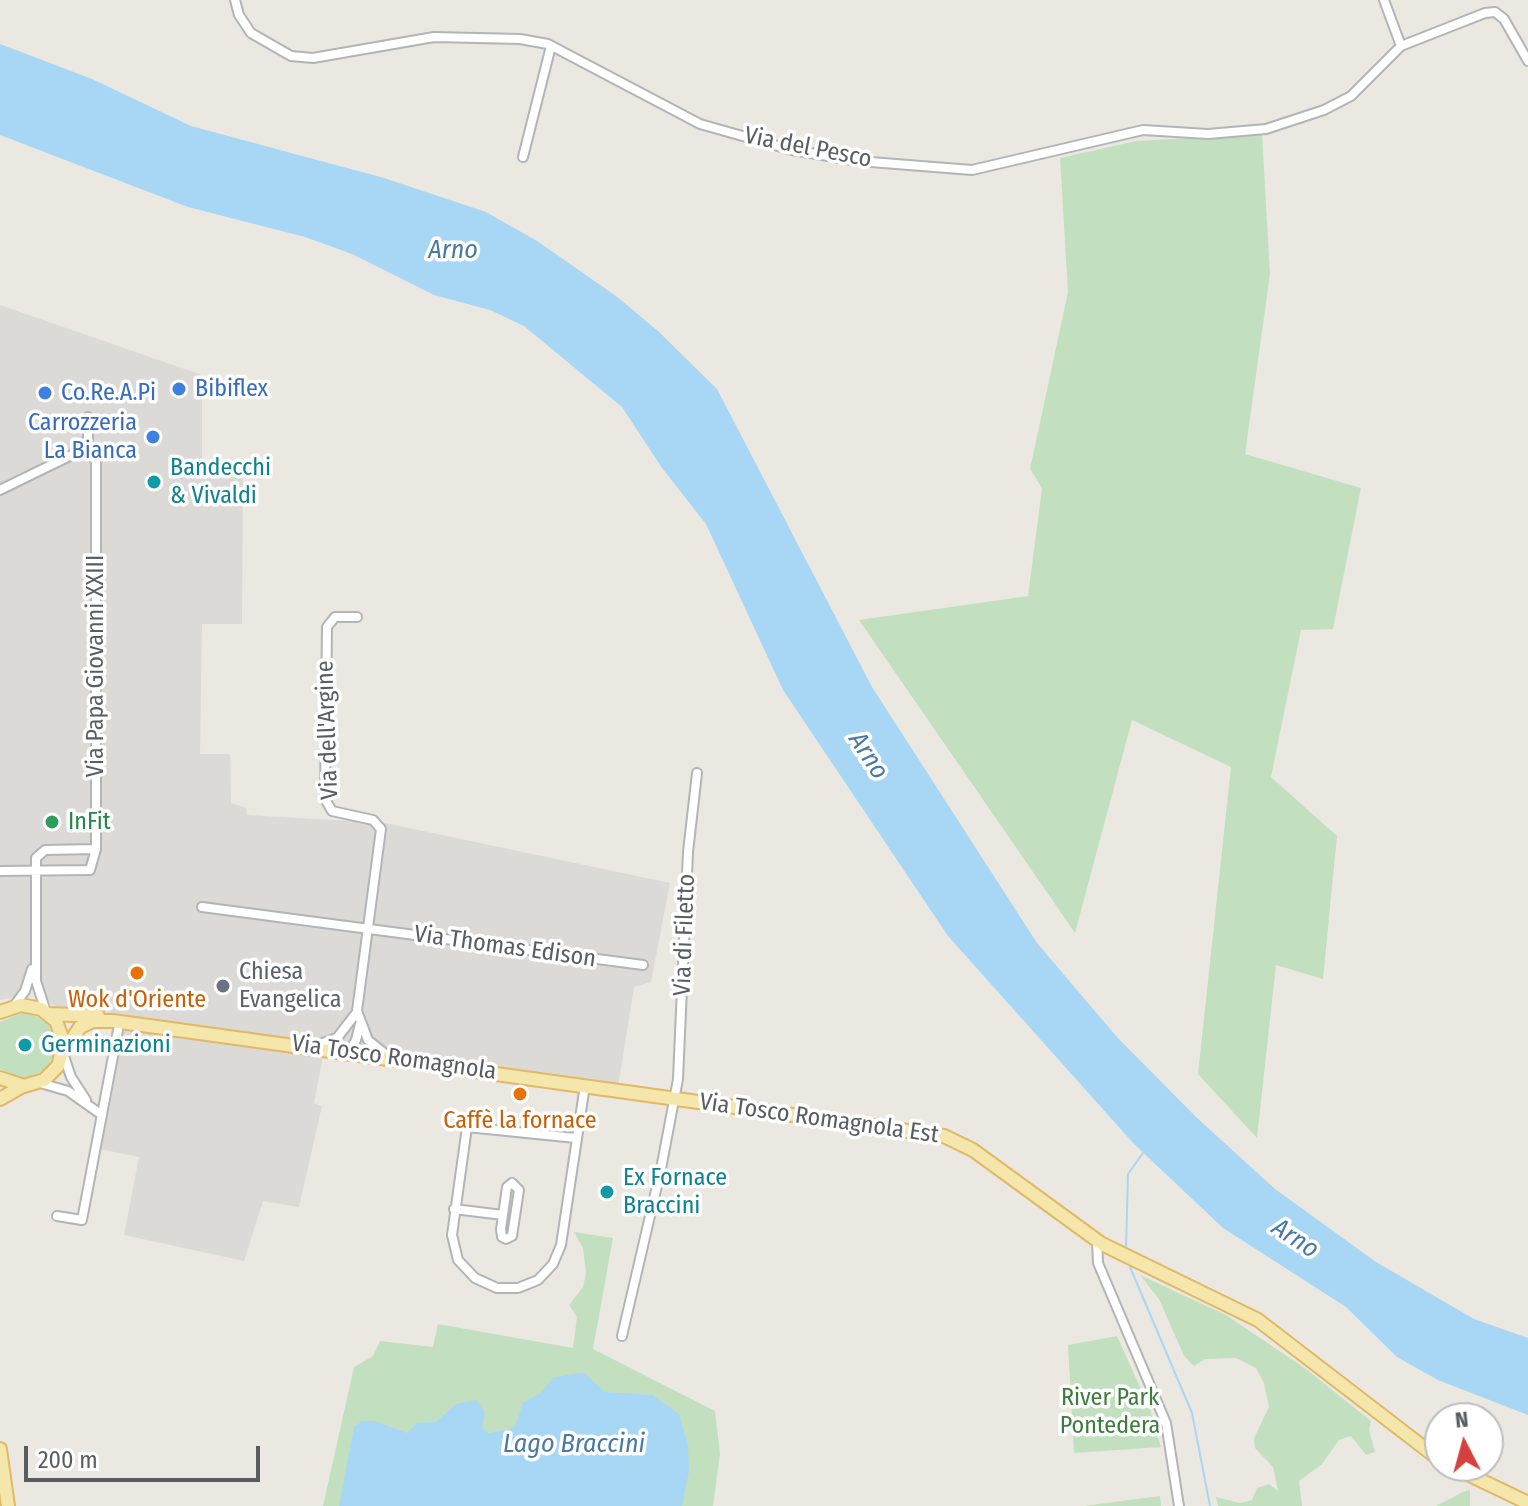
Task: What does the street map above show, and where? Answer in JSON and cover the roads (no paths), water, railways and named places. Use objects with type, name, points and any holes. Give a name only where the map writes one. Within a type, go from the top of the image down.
[{"type":"main road","name":"Via Tosco Romagnola","points":[[6,1008],[34,1006],[48,1013],[115,1025],[308,1046],[674,1098]]},
{"type":"main road","points":[[48,1013],[61,1029],[63,1053]]},
{"type":"main road","name":"Via Tosco Romagnola","points":[[38,1083],[54,1071],[84,1025],[115,1025]]},
{"type":"main road","points":[[0,1078],[24,1086]]},
{"type":"main road","points":[[0,1099],[24,1086],[38,1083]]},
{"type":"main road","name":"Via Tosco Romagnola Est","points":[[674,1098],[950,1138],[973,1150],[1097,1241],[1258,1320],[1424,1448]]},
{"type":"main road","points":[[0,1449],[8,1506]]},
{"type":"main road","points":[[1484,1482],[1528,1503]]},
{"type":"street","name":"Via del Pesco","points":[[235,0],[244,25],[260,41],[302,58],[434,37],[520,39],[551,46],[700,124],[792,150],[858,161],[972,170],[1143,130],[1208,134],[1266,129],[1324,110],[1351,96],[1401,46]]},
{"type":"street","points":[[1384,0],[1401,46],[1485,13],[1495,12],[1504,19],[1528,61]]},
{"type":"street","points":[[523,157],[551,46]]},
{"type":"street","name":"Via Papa Giovanni XXIII","points":[[88,417],[88,451],[96,462],[97,483],[96,849]]},
{"type":"street","points":[[0,490],[72,454],[88,451]]},
{"type":"street","name":"Via dell'Argine","points":[[357,617],[337,616],[327,627],[326,804],[335,813],[376,822],[381,830],[368,929]]},
{"type":"street","name":"Via di Filetto","points":[[622,1336],[651,1213],[679,1066],[688,852],[697,773]]},
{"type":"street","points":[[0,871],[35,870],[90,870],[96,849],[42,851],[36,858],[35,870],[35,957],[37,991],[48,1013]]},
{"type":"street","name":"Via Thomas Edison","points":[[202,907],[643,965]]},
{"type":"street","points":[[368,929],[357,1011],[368,1040],[390,1058]]},
{"type":"street","points":[[6,1008],[28,985],[35,957]]},
{"type":"street","points":[[308,1046],[329,1042],[345,1030],[357,1011]]},
{"type":"street","points":[[349,1052],[358,1037],[360,1024]]},
{"type":"street","points":[[57,1216],[82,1220],[115,1025]]},
{"type":"street","points":[[345,1030],[349,1052]]},
{"type":"street","points":[[63,1053],[71,1077],[89,1104]]},
{"type":"street","points":[[38,1083],[68,1091],[102,1115]]},
{"type":"street","points":[[576,1138],[468,1126],[454,1209],[455,1251],[469,1274],[502,1289],[522,1287],[538,1280],[551,1267],[560,1249],[585,1085]]},
{"type":"street","points":[[514,1184],[519,1189],[512,1236],[508,1239],[501,1234],[503,1215],[508,1186],[514,1184]]},
{"type":"street","points":[[454,1209],[503,1215]]},
{"type":"street","points":[[1097,1241],[1098,1263],[1166,1423],[1179,1506]]},
{"type":"water","name":"Arno","points":[[0,44],[92,79],[191,126],[384,178],[486,212],[537,241],[616,296],[658,331],[717,389],[872,687],[1037,943],[1117,1037],[1195,1116],[1275,1189],[1376,1262],[1474,1319],[1528,1338],[1528,1415],[1504,1406],[1504,1402],[1495,1402],[1438,1380],[1397,1357],[1346,1307],[1223,1228],[1134,1144],[948,936],[783,690],[706,524],[662,468],[622,407],[524,326],[490,310],[434,295],[352,254],[305,237],[188,207],[0,135]]},
{"type":"water","name":"Lago Braccini","points":[[585,1374],[605,1392],[652,1395],[679,1414],[688,1445],[689,1471],[682,1506],[339,1506],[354,1427],[362,1421],[375,1421],[407,1433],[417,1423],[436,1422],[456,1404],[476,1400],[485,1413],[482,1427],[488,1433],[502,1431],[515,1427],[523,1403],[541,1393],[553,1378]]},
{"type":"waterway","points":[[1126,1247],[1128,1174],[1143,1153]]},
{"type":"waterway","points":[[1130,1267],[1192,1413],[1210,1506]]},
{"type":"place","name":"Bibiflex","points":[[179,389]]},
{"type":"place","name":"Co.Re.A.Pi","points":[[45,393]]},
{"type":"place","name":"Carrozzeria La Bianca","points":[[153,437]]},
{"type":"place","name":"Bandecchi & Vivaldi","points":[[154,482]]},
{"type":"place","name":"InFit","points":[[52,822]]},
{"type":"place","name":"Wok d'Oriente","points":[[137,973]]},
{"type":"place","name":"Chiesa Evangelica","points":[[223,986]]},
{"type":"place","name":"Germinazioni","points":[[25,1045]]},
{"type":"place","name":"Caffè la fornace","points":[[520,1094]]},
{"type":"place","name":"Ex Fornace Braccini","points":[[607,1192]]},
{"type":"park label","name":"River Park Pontedera","points":[[1110,1412]]}]
